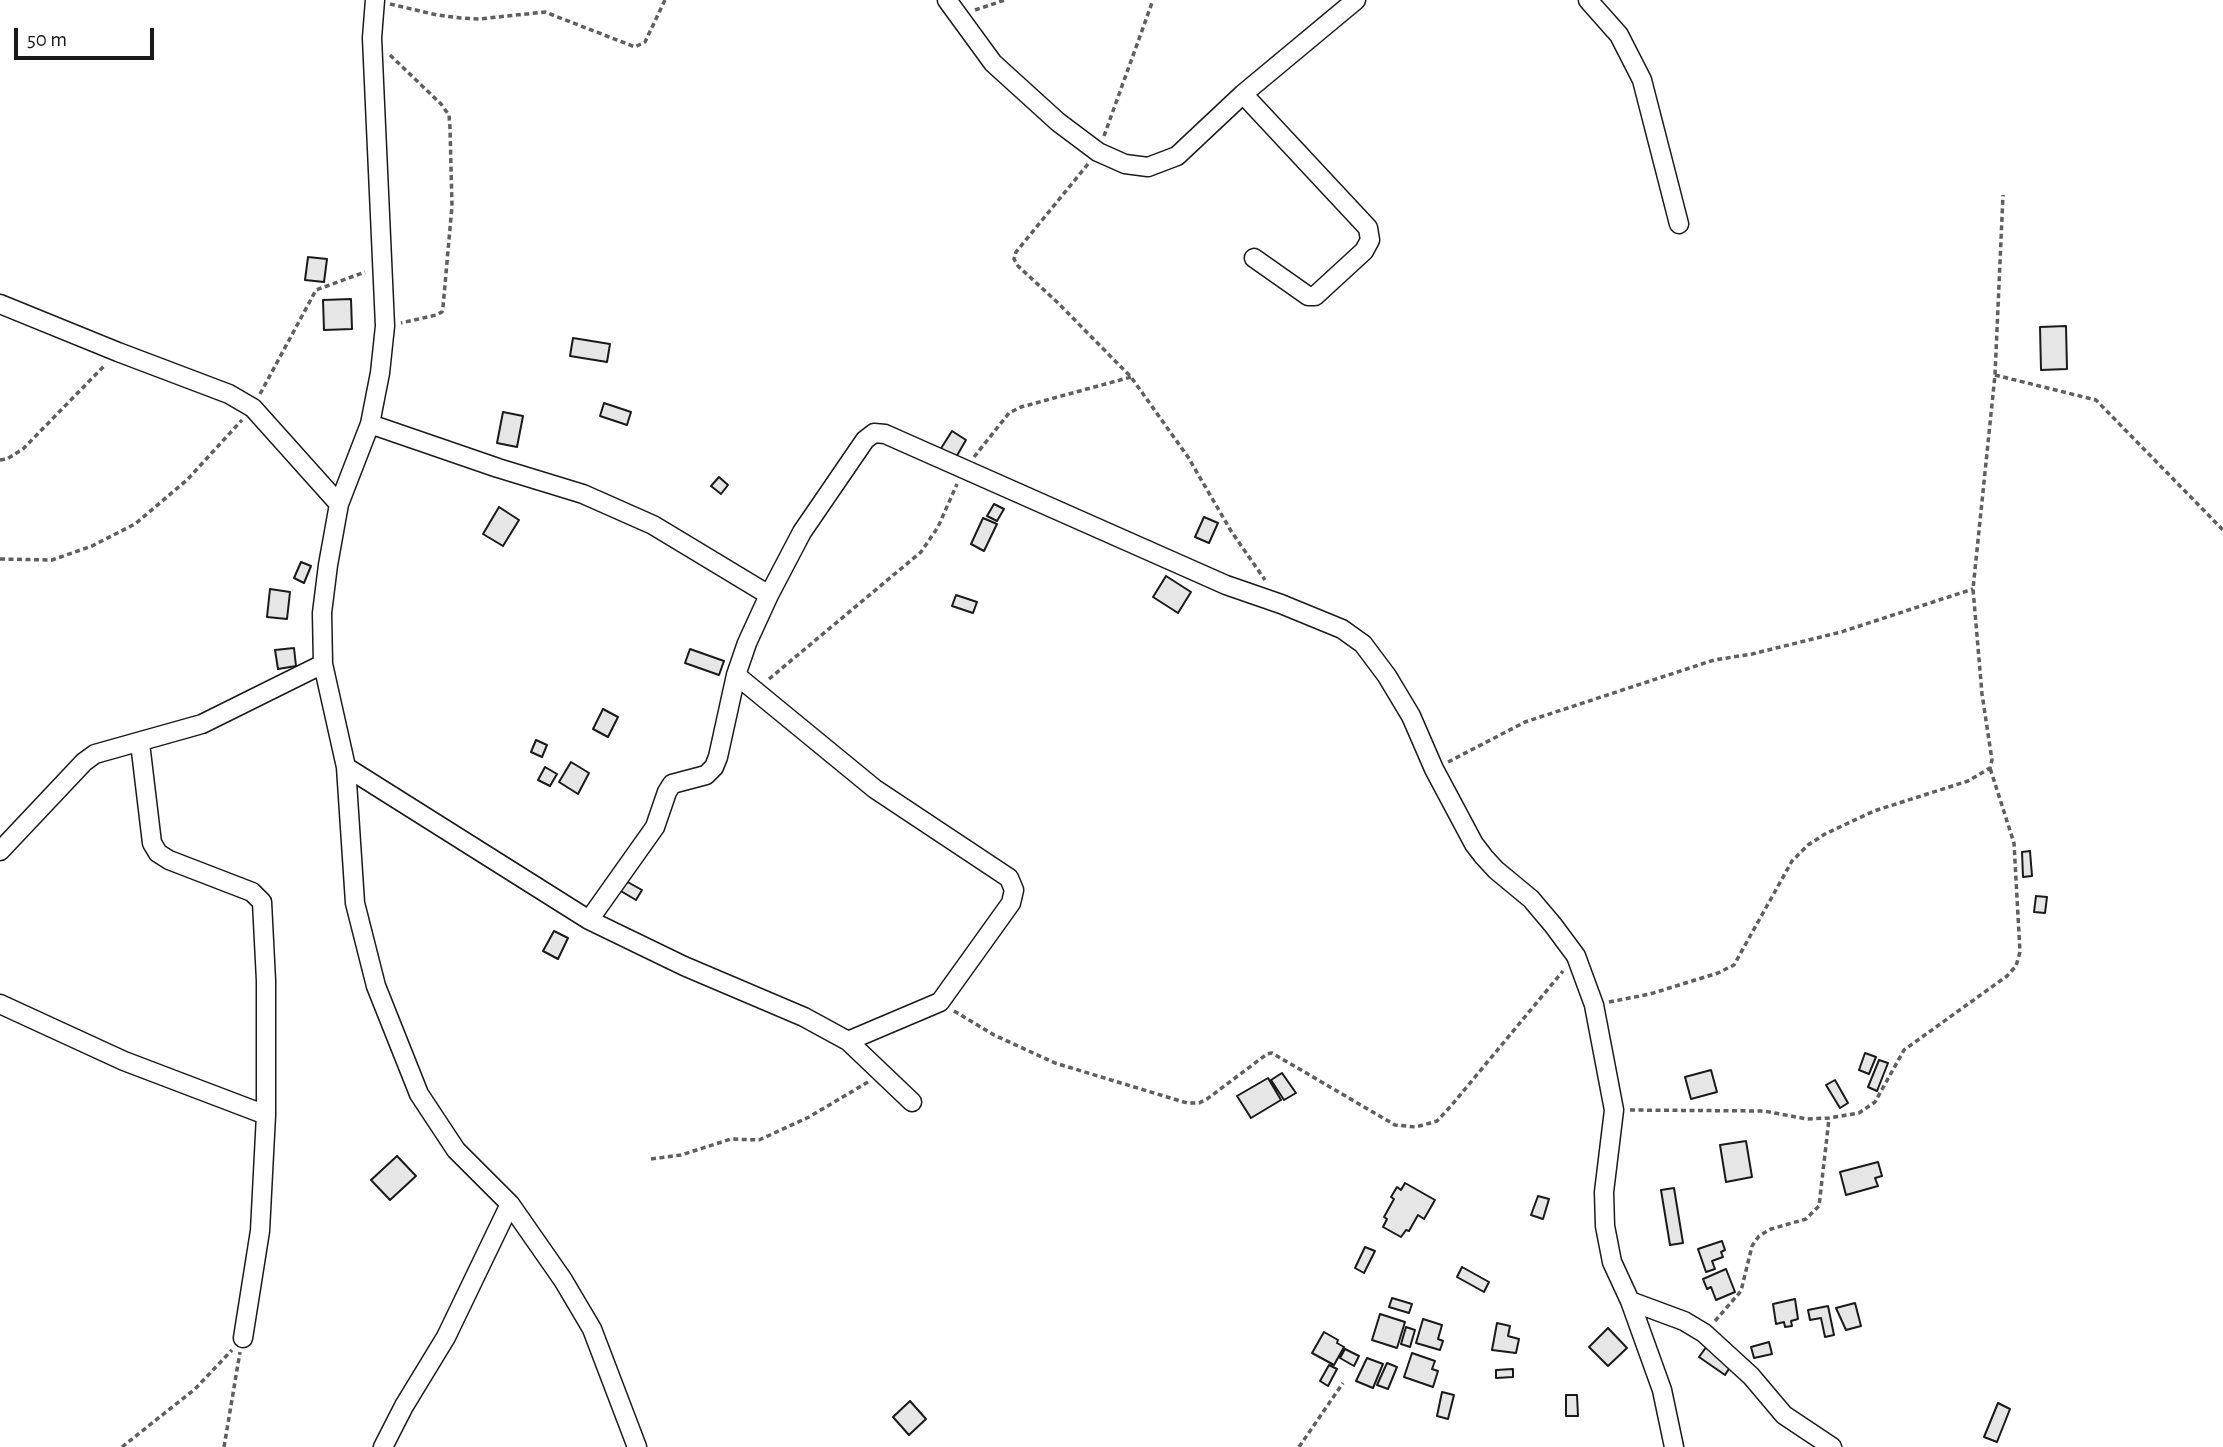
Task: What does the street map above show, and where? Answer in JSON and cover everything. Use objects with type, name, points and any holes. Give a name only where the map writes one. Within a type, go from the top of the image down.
[{"type":"street","points":[[374,0],[372,38],[385,326],[380,373],[370,424],[339,504],[322,613],[323,664],[346,767],[355,903],[376,986],[419,1094],[456,1150],[510,1204],[563,1280],[592,1329],[637,1447]]},
{"type":"street","points":[[947,0],[993,63],[1058,122],[1098,152],[1125,164],[1148,167],[1177,156],[1243,94],[1356,0]]},
{"type":"street","points":[[1588,0],[1619,35],[1642,80],[1679,224]]},
{"type":"street","points":[[1243,94],[1368,228],[1370,240],[1364,251],[1315,296],[1308,296],[1254,258]]},
{"type":"street","points":[[0,304],[229,394],[253,408],[339,504]]},
{"type":"street","points":[[370,424],[583,494],[653,525],[769,595]]},
{"type":"street","points":[[589,919],[655,827],[672,784],[706,775],[714,767],[719,757],[736,675],[769,595],[802,532],[865,440],[874,433],[886,434],[1226,586],[1281,604],[1342,629],[1363,644],[1411,716],[1434,769],[1484,857],[1531,899],[1576,956],[1594,1005],[1614,1110],[1604,1192],[1605,1226],[1612,1262],[1630,1301],[1662,1390],[1674,1447]]},
{"type":"street","points":[[0,851],[94,754],[202,724],[323,664]]},
{"type":"street","points":[[736,675],[875,789],[1009,878],[1014,890],[1012,903],[940,1002],[848,1041]]},
{"type":"street","points":[[140,743],[152,843],[158,853],[169,860],[252,892],[262,902],[266,981],[265,1115],[260,1231],[243,1338]]},
{"type":"street","points":[[346,767],[589,919],[684,966],[804,1017],[848,1041],[912,1102]]},
{"type":"street","points":[[0,1004],[124,1061],[265,1115]]},
{"type":"street","points":[[383,1447],[404,1406],[446,1337],[510,1204]]},
{"type":"street","points":[[1630,1301],[1684,1321],[1704,1332],[1751,1376],[1784,1415],[1832,1447]]},
{"type":"path","points":[[374,0],[461,18],[479,19],[545,12],[635,47],[645,42],[665,0]]},
{"type":"path","points":[[960,15],[1005,0]]},
{"type":"path","points":[[1153,0],[1098,152],[1016,252],[1014,259],[1131,377],[1188,457],[1231,531],[1281,604]]},
{"type":"path","points":[[372,38],[441,104],[449,115],[450,128],[452,206],[442,312],[385,326]]},
{"type":"path","points":[[1614,1110],[1764,1111],[1807,1119],[1859,1113],[1875,1102],[1904,1049],[2007,976],[2016,966],[2020,952],[2014,843],[1990,768],[1992,760],[1982,694],[1973,589],[1995,375],[2003,195]]},
{"type":"path","points":[[0,559],[52,560],[92,547],[135,524],[187,480],[253,408],[316,290],[383,265]]},
{"type":"path","points":[[0,460],[7,459],[23,449],[118,352]]},
{"type":"path","points":[[1995,375],[2096,400],[2223,530]]},
{"type":"path","points":[[754,692],[921,552],[938,527],[964,470],[1009,413],[1021,407],[1131,377]]},
{"type":"path","points":[[1434,769],[1525,722],[1714,660],[1752,654],[1841,632],[1973,589]]},
{"type":"path","points":[[1594,1005],[1650,994],[1718,973],[1734,965],[1792,861],[1808,845],[1874,811],[1968,781],[1990,768]]},
{"type":"path","points":[[940,1002],[994,1035],[1055,1063],[1187,1103],[1199,1103],[1207,1099],[1272,1053],[1395,1125],[1416,1127],[1437,1121],[1576,956]]},
{"type":"path","points":[[652,1159],[681,1155],[731,1139],[759,1140],[809,1117],[882,1074]]},
{"type":"path","points":[[1704,1332],[1741,1291],[1752,1246],[1759,1236],[1771,1229],[1806,1219],[1818,1206],[1829,1118]]},
{"type":"path","points":[[122,1447],[195,1388],[243,1338]]},
{"type":"path","points":[[224,1447],[243,1338]]},
{"type":"path","points":[[1299,1447],[1343,1383]]},
{"type":"building","points":[[308,257],[327,259],[324,282],[305,280]]},
{"type":"building","points":[[351,299],[352,329],[324,330],[323,300]]},
{"type":"building","points":[[2066,326],[2067,369],[2041,370],[2040,327]]},
{"type":"building","points":[[573,338],[610,344],[607,362],[570,356]]},
{"type":"building","points":[[604,403],[631,412],[627,425],[600,416]]},
{"type":"building","points":[[503,412],[523,416],[517,447],[497,443]]},
{"type":"building","points":[[952,431],[966,440],[955,459],[940,450]]},
{"type":"building","points":[[719,477],[728,485],[721,494],[711,486]]},
{"type":"building","points":[[994,504],[1004,509],[997,521],[987,516]]},
{"type":"building","points":[[499,507],[519,520],[503,546],[483,534]]},
{"type":"building","points":[[1204,517],[1218,523],[1209,543],[1195,537]]},
{"type":"building","points":[[983,518],[997,524],[984,551],[971,544]]},
{"type":"building","points":[[301,562],[311,566],[304,583],[294,578]]},
{"type":"building","points":[[1166,576],[1191,592],[1178,613],[1153,597]]},
{"type":"building","points":[[270,589],[290,592],[287,619],[267,617]]},
{"type":"building","points":[[956,595],[977,602],[973,613],[952,606]]},
{"type":"building","points":[[294,648],[296,666],[278,669],[275,650]]},
{"type":"building","points":[[690,649],[724,661],[719,675],[685,663]]},
{"type":"building","points":[[603,709],[618,717],[608,737],[593,729]]},
{"type":"building","points":[[536,740],[547,745],[542,757],[531,752]]},
{"type":"building","points":[[571,762],[589,773],[578,794],[559,782]]},
{"type":"building","points":[[545,767],[557,774],[550,786],[538,780]]},
{"type":"building","points":[[2030,851],[2032,876],[2023,877],[2022,852]]},
{"type":"building","points":[[624,880],[642,890],[636,900],[619,890]]},
{"type":"building","points":[[2036,896],[2047,897],[2045,913],[2034,912]]},
{"type":"building","points":[[554,931],[568,938],[558,959],[543,951]]},
{"type":"building","points":[[1865,1053],[1876,1057],[1869,1074],[1859,1070]]},
{"type":"building","points":[[1879,1060],[1888,1063],[1877,1091],[1868,1087]]},
{"type":"building","points":[[1711,1070],[1717,1092],[1691,1099],[1685,1077]]},
{"type":"building","points":[[1282,1073],[1296,1093],[1284,1100],[1271,1080]]},
{"type":"building","points":[[1268,1078],[1281,1100],[1251,1118],[1237,1096]]},
{"type":"building","points":[[1835,1080],[1848,1103],[1840,1108],[1826,1085]]},
{"type":"building","points":[[1746,1141],[1752,1177],[1726,1182],[1720,1145]]},
{"type":"building","points":[[397,1156],[416,1176],[390,1200],[371,1180]]},
{"type":"building","points":[[1878,1162],[1882,1176],[1875,1178],[1878,1186],[1846,1195],[1840,1172]]},
{"type":"building","points":[[1405,1183],[1435,1200],[1424,1219],[1418,1215],[1409,1231],[1406,1230],[1401,1237],[1383,1227],[1387,1219],[1384,1217],[1394,1199],[1391,1197],[1397,1187],[1401,1190]]},
{"type":"building","points":[[1674,1188],[1683,1243],[1670,1245],[1661,1190]]},
{"type":"building","points":[[1538,1196],[1549,1199],[1543,1219],[1531,1215]]},
{"type":"building","points":[[1722,1241],[1725,1250],[1721,1252],[1723,1257],[1712,1261],[1715,1269],[1706,1272],[1698,1249]]},
{"type":"building","points":[[1365,1247],[1375,1251],[1364,1273],[1355,1268]]},
{"type":"building","points":[[1462,1267],[1489,1282],[1484,1292],[1457,1277]]},
{"type":"building","points":[[1726,1269],[1735,1292],[1716,1300],[1711,1287],[1707,1289],[1703,1279]]},
{"type":"building","points":[[1392,1298],[1412,1304],[1409,1313],[1389,1307]]},
{"type":"building","points":[[1795,1299],[1798,1319],[1791,1321],[1792,1326],[1785,1327],[1784,1322],[1776,1324],[1773,1304]]},
{"type":"building","points":[[1855,1303],[1861,1326],[1846,1330],[1836,1308]]},
{"type":"building","points":[[1828,1306],[1834,1335],[1825,1337],[1821,1318],[1810,1320],[1808,1310]]},
{"type":"building","points":[[1380,1314],[1405,1322],[1397,1348],[1372,1340]]},
{"type":"building","points":[[1423,1319],[1442,1325],[1438,1339],[1443,1341],[1440,1350],[1416,1343]]},
{"type":"building","points":[[1497,1323],[1510,1326],[1508,1336],[1519,1339],[1516,1353],[1492,1350]]},
{"type":"building","points":[[1406,1327],[1415,1330],[1410,1347],[1401,1344]]},
{"type":"building","points":[[1608,1328],[1627,1348],[1608,1366],[1589,1347]]},
{"type":"building","points":[[1324,1332],[1344,1347],[1334,1365],[1312,1353]]},
{"type":"building","points":[[1769,1342],[1772,1354],[1754,1358],[1751,1347]]},
{"type":"building","points":[[1707,1346],[1732,1364],[1725,1375],[1699,1357]]},
{"type":"building","points":[[1345,1349],[1359,1356],[1354,1366],[1340,1358]]},
{"type":"building","points":[[1412,1353],[1435,1361],[1432,1369],[1438,1371],[1433,1387],[1404,1377]]},
{"type":"building","points":[[1367,1358],[1383,1364],[1373,1388],[1356,1381]]},
{"type":"building","points":[[1387,1363],[1397,1367],[1388,1389],[1377,1385]]},
{"type":"building","points":[[1329,1365],[1337,1369],[1328,1386],[1320,1381]]},
{"type":"building","points":[[1513,1369],[1513,1377],[1496,1378],[1496,1370]]},
{"type":"building","points":[[1442,1392],[1454,1395],[1448,1419],[1437,1416]]},
{"type":"building","points":[[1566,1395],[1577,1395],[1578,1416],[1566,1416]]},
{"type":"building","points":[[910,1401],[926,1419],[909,1435],[893,1417]]},
{"type":"building","points":[[1998,1403],[2010,1409],[1997,1442],[1984,1437]]}]
